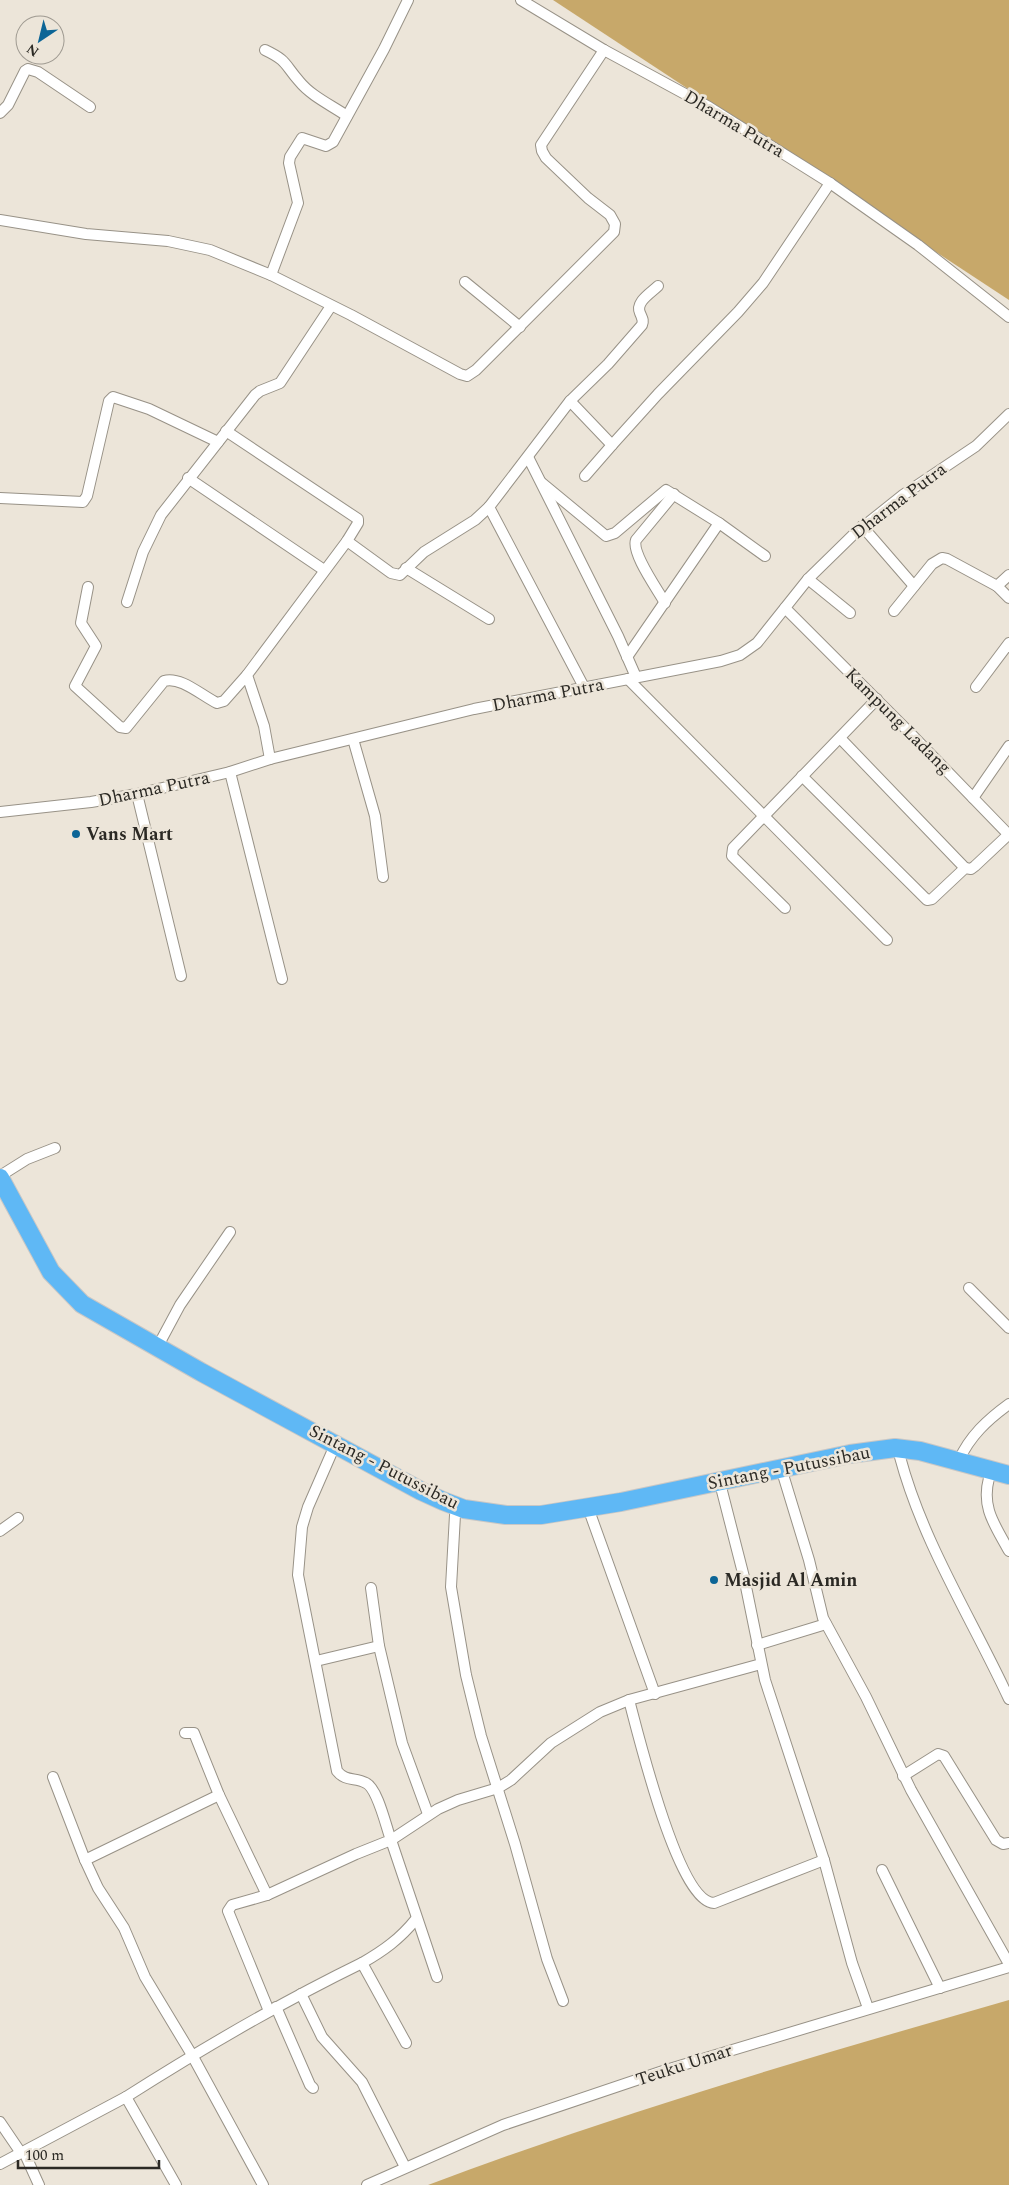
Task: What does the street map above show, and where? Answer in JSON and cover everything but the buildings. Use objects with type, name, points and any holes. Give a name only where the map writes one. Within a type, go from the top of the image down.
[{"type":"highway","name":"Sintang - Putussibau","points":[[0,1177],[41,1257],[61,1285],[92,1312],[158,1346],[332,1452],[424,1501],[455,1515],[516,1524],[544,1523],[591,1516],[722,1491],[850,1454],[895,1448],[920,1451],[959,1460],[1009,1475]]},
{"type":"highway","name":"Sintang - Putussibau","points":[[0,1197],[40,1272],[50,1286],[72,1307],[107,1331],[442,1502],[464,1509],[497,1514],[541,1515],[567,1512],[782,1473],[900,1457],[920,1460],[1009,1484]]},
{"type":"street","points":[[270,275],[298,203],[289,163],[290,157],[302,138],[329,145],[337,135],[384,49],[408,0]]},
{"type":"street","name":"Dharma Putra","points":[[521,0],[604,50],[709,107],[830,183],[918,245],[1009,317]]},
{"type":"street","points":[[265,50],[286,62],[299,81],[308,90],[347,116]]},
{"type":"street","points":[[0,220],[78,232],[168,242],[195,247],[234,260],[270,275],[467,376],[476,370],[520,327],[616,228],[610,215],[588,198],[546,158],[541,145],[604,50]]},
{"type":"street","points":[[0,113],[8,106],[28,69],[38,72],[90,107]]},
{"type":"street","points":[[586,476],[658,394],[738,312],[763,283],[830,183]]},
{"type":"street","points":[[465,282],[520,327]]},
{"type":"street","points":[[347,541],[391,572],[400,574],[424,552],[475,520],[489,508],[570,402],[608,364],[642,325],[643,319],[639,311],[640,304],[658,286]]},
{"type":"street","points":[[126,602],[152,531],[170,501],[258,392],[280,382],[332,306]]},
{"type":"street","points":[[0,498],[83,502],[87,496],[109,401],[113,398],[149,409],[218,442]]},
{"type":"street","points":[[570,402],[612,445]]},
{"type":"street","name":"Dharma Putra","points":[[0,812],[91,802],[137,794],[474,709],[721,661],[740,655],[757,643],[808,579],[862,526],[933,474],[976,446],[1009,414]]},
{"type":"street","points":[[88,587],[81,623],[96,646],[75,686],[120,727],[126,728],[164,681],[172,680],[185,685],[217,703],[224,701],[247,675],[347,541],[358,523],[356,517],[226,431]]},
{"type":"street","points":[[528,457],[627,657],[632,678],[887,940]]},
{"type":"street","points":[[188,478],[324,570]]},
{"type":"street","points":[[540,481],[606,536],[615,533],[666,490],[719,522],[765,556]]},
{"type":"street","points":[[665,603],[637,554],[634,544],[674,494]]},
{"type":"street","points":[[489,508],[585,688]]},
{"type":"street","points":[[627,657],[719,522]]},
{"type":"street","points":[[862,526],[914,586]]},
{"type":"street","points":[[894,611],[932,564],[942,558],[997,586],[1009,598]]},
{"type":"street","points":[[406,568],[488,619]]},
{"type":"street","points":[[997,586],[1009,576]]},
{"type":"street","points":[[808,579],[850,613]]},
{"type":"street","name":"Kampung Ladang","points":[[785,608],[1009,835]]},
{"type":"street","points":[[976,687],[1009,643]]},
{"type":"street","points":[[247,675],[264,726],[270,759]]},
{"type":"street","points":[[785,908],[732,856],[732,848],[766,815],[876,699]]},
{"type":"street","points":[[840,738],[965,868],[971,869],[1009,835]]},
{"type":"street","points":[[353,739],[375,816],[383,877]]},
{"type":"street","points":[[973,798],[1009,746]]},
{"type":"street","points":[[230,772],[282,979]]},
{"type":"street","points":[[802,776],[925,898],[932,899],[965,868]]},
{"type":"street","points":[[137,794],[182,976]]},
{"type":"street","points":[[0,1177],[27,1159],[56,1148]]},
{"type":"street","points":[[158,1346],[180,1305],[230,1232]]},
{"type":"street","points":[[969,1288],[1009,1328]]},
{"type":"street","points":[[959,1460],[967,1443],[979,1428],[1009,1404]]},
{"type":"street","points":[[332,1452],[308,1507],[302,1527],[298,1575],[337,1771],[347,1779],[360,1781],[370,1787],[376,1798],[437,1977]]},
{"type":"street","points":[[900,1457],[906,1480],[928,1536],[1009,1699]]},
{"type":"street","points":[[782,1473],[809,1560],[826,1624],[866,1697],[903,1776],[1009,1965]]},
{"type":"street","points":[[989,1478],[985,1491],[985,1502],[1009,1551]]},
{"type":"street","points":[[722,1491],[744,1577],[761,1664],[791,1764],[824,1860],[852,1963],[868,2008]]},
{"type":"street","points":[[455,1515],[451,1579],[455,1618],[481,1736],[498,1788],[547,1959],[563,2001]]},
{"type":"street","points":[[591,1516],[655,1694]]},
{"type":"street","points":[[0,1530],[18,1518]]},
{"type":"street","points":[[371,1588],[379,1646],[402,1743],[428,1814]]},
{"type":"street","points":[[757,1645],[826,1624]]},
{"type":"street","points":[[316,1661],[379,1646]]},
{"type":"street","points":[[313,2088],[273,2009],[228,1911],[232,1906],[268,1895],[390,1840],[428,1814],[458,1800],[498,1788],[511,1780],[551,1743],[600,1712],[630,1700],[761,1664]]},
{"type":"street","points":[[630,1700],[652,1787],[680,1865],[702,1898],[708,1903],[714,1903],[824,1860]]},
{"type":"street","points":[[185,1733],[194,1733],[219,1795],[268,1895]]},
{"type":"street","points":[[903,1776],[938,1754],[944,1756],[996,1840],[1002,1844],[1009,1842]]},
{"type":"street","points":[[53,1776],[85,1860],[98,1888],[124,1928],[145,1977],[192,2055],[263,2185]]},
{"type":"street","points":[[85,1860],[219,1795]]},
{"type":"street","points":[[882,1870],[940,1988]]},
{"type":"street","points":[[0,2164],[126,2097],[192,2055],[273,2009],[362,1963],[388,1947],[406,1932],[416,1919]]},
{"type":"street","points":[[362,1963],[406,2043]]},
{"type":"street","name":"Teuku Umar","points":[[367,2185],[503,2125],[666,2070],[940,1988],[1009,1965]]},
{"type":"street","points":[[301,1994],[322,2037],[362,2082],[405,2167]]},
{"type":"street","points":[[126,2097],[176,2185]]},
{"type":"street","points":[[0,2122],[22,2153],[39,2185]]},
{"type":"shaded area","points":[[553,0],[1009,0],[1009,300]]},
{"type":"shaded area","points":[[1009,2000],[1009,2185],[428,2185],[572,2134],[717,2086]]},
{"type":"place","name":"Vans Mart","points":[[76,834]]},
{"type":"place","name":"Masjid Al Amin","points":[[714,1580]]}]
